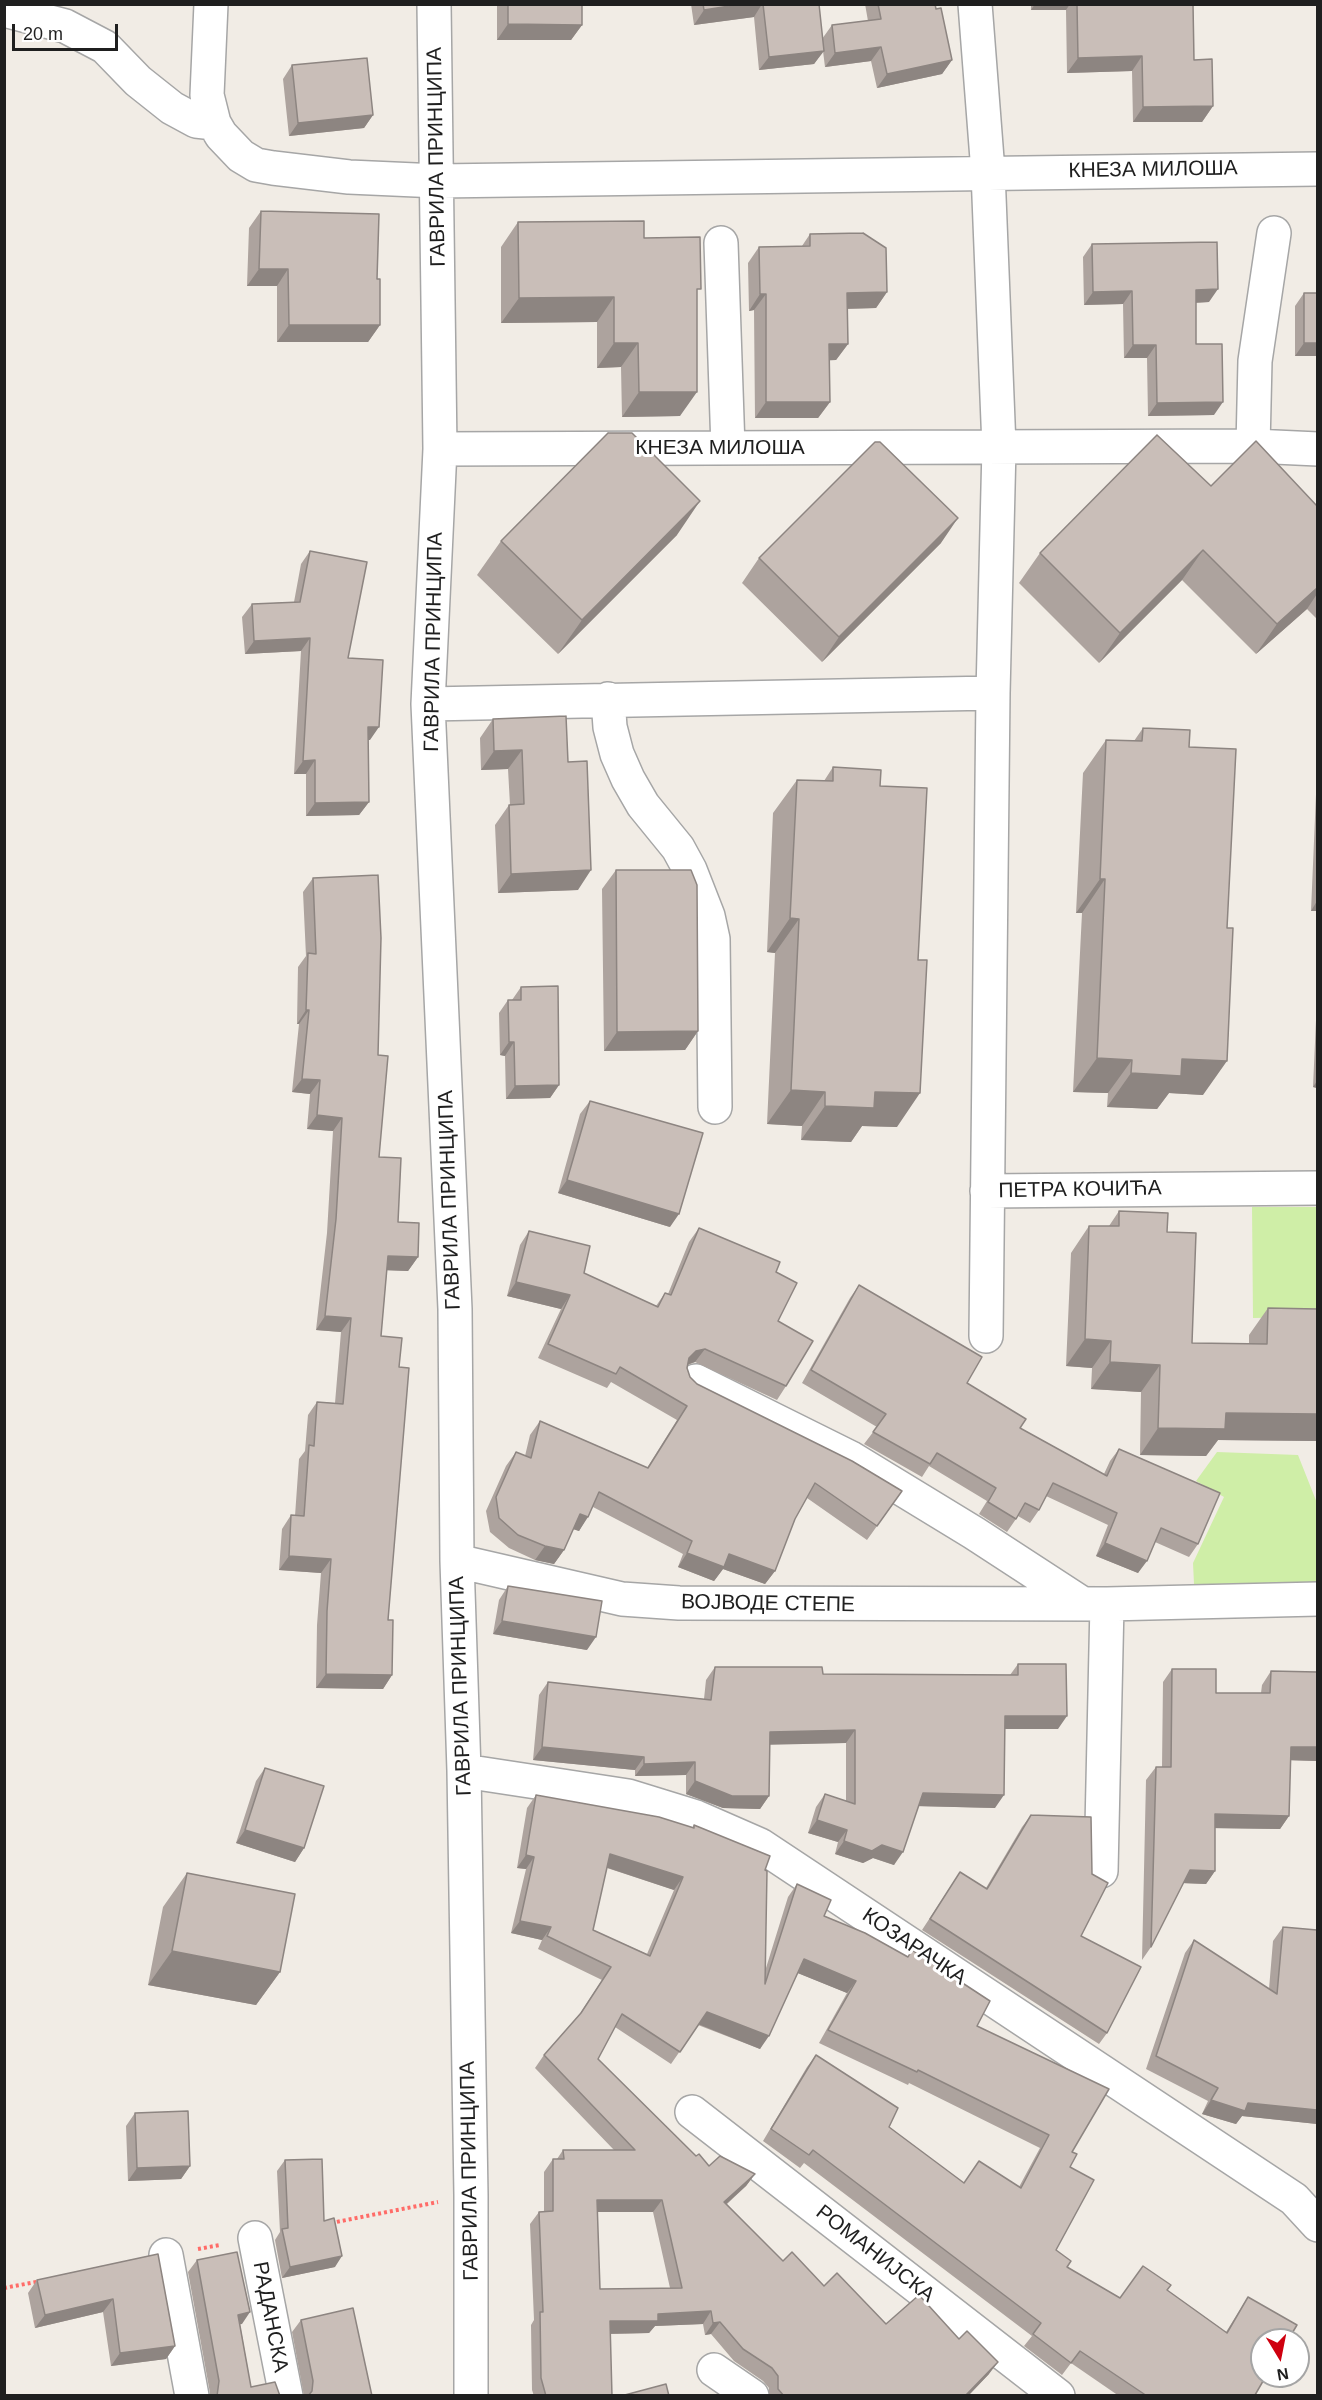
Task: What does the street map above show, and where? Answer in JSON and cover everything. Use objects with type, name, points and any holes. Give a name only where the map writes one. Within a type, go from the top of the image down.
[{"type":"street","points":[[4,10],[65,27],[105,46],[138,81],[172,108],[196,121],[214,123],[207,95],[211,4]]},
{"type":"street","name":"ГАВРИЛА ПРИНЦИПА","points":[[434,4],[440,449],[428,704],[455,1309],[457,1561],[464,1771],[471,2195],[471,2396]]},
{"type":"street","points":[[975,4],[988,172],[999,447],[993,693],[987,1191]]},
{"type":"street","name":"КНЕЗА МИЛОША","points":[[214,123],[231,147],[256,165],[350,177],[438,181],[1317,169]]},
{"type":"street","points":[[1253,446],[1255,361],[1274,233]]},
{"type":"street","points":[[721,243],[728,448]]},
{"type":"street","name":"КНЕЗА МИЛОША","points":[[440,449],[1253,446],[1317,449]]},
{"type":"street","points":[[428,704],[993,693]]},
{"type":"street","points":[[608,699],[610,727],[617,754],[628,780],[643,805],[678,848],[697,885],[708,916],[713,939],[715,1107]]},
{"type":"street","name":"ПЕТРА КОЧИЋА","points":[[986,1336],[987,1191],[1317,1188]]},
{"type":"street","points":[[696,1381],[851,1458],[1095,1604],[1101,1871]]},
{"type":"street","name":"ВОЈВОДЕ СТЕПЕ","points":[[457,1561],[622,1599],[679,1603],[1095,1604],[1317,1599]]},
{"type":"street","name":"КОЗАРАЧКА","points":[[464,1771],[628,1796],[696,1817],[760,1845],[1294,2199],[1317,2225]]},
{"type":"street","name":"РОМАНИЈСКА","points":[[692,2112],[1058,2396]]},
{"type":"street","name":"РАДАНСКА","points":[[255,2238],[286,2396]]},
{"type":"street","points":[[166,2255],[192,2396]]},
{"type":"street","points":[[714,2370],[752,2396]]},
{"type":"green space","points":[[1252,1207],[1317,1207],[1317,1317],[1253,1318]]},
{"type":"green space","points":[[1217,1452],[1298,1455],[1317,1503],[1317,1582],[1311,1588],[1194,1584],[1193,1563],[1224,1497],[1196,1481]]},
{"type":"building","points":[[508,4],[582,4],[582,25],[508,24]]},
{"type":"building","points":[[703,4],[742,4],[704,10]]},
{"type":"building","points":[[763,4],[819,4],[824,51],[769,57]]},
{"type":"building","points":[[878,4],[935,4],[936,9],[941,8],[952,60],[887,74],[881,47],[835,53],[832,25],[881,19]]},
{"type":"building","points":[[1077,4],[1193,4],[1194,60],[1212,59],[1213,106],[1143,107],[1142,56],[1078,58]]},
{"type":"building","points":[[367,58],[373,115],[298,123],[292,65]]},
{"type":"building","points":[[261,211],[379,214],[377,279],[380,279],[380,325],[289,325],[288,269],[259,269]]},
{"type":"building","points":[[644,221],[644,238],[700,237],[701,289],[697,289],[697,392],[639,392],[638,343],[614,343],[614,297],[519,298],[518,222]]},
{"type":"building","points":[[863,233],[886,248],[887,292],[847,293],[848,344],[829,344],[830,402],[766,402],[766,294],[760,294],[759,247],[810,246],[810,234]]},
{"type":"building","points":[[1217,242],[1218,289],[1196,290],[1196,344],[1222,344],[1223,402],[1157,403],[1156,345],[1133,345],[1132,291],[1093,292],[1092,244]]},
{"type":"building","points":[[1304,293],[1317,293],[1317,343],[1304,343]]},
{"type":"building","points":[[608,433],[632,433],[700,501],[582,620],[501,541]]},
{"type":"building","points":[[1157,435],[1211,486],[1256,441],[1317,506],[1317,588],[1277,624],[1203,550],[1120,633],[1040,553]]},
{"type":"building","points":[[875,442],[880,442],[958,518],[839,637],[759,558]]},
{"type":"building","points":[[310,551],[367,562],[348,658],[383,660],[379,727],[368,727],[369,802],[315,803],[315,760],[303,761],[310,638],[254,641],[252,604],[300,602]]},
{"type":"building","points":[[566,716],[568,762],[587,761],[591,870],[511,874],[509,805],[524,804],[522,750],[494,751],[493,719]]},
{"type":"building","points":[[1143,728],[1190,730],[1189,747],[1236,749],[1227,928],[1233,928],[1227,1061],[1182,1059],[1181,1076],[1131,1073],[1132,1060],[1097,1058],[1105,879],[1100,879],[1106,740],[1142,741]]},
{"type":"building","points":[[833,767],[881,770],[880,786],[927,788],[918,960],[927,960],[920,1093],[875,1092],[874,1108],[825,1106],[825,1092],[791,1090],[799,919],[790,918],[797,780],[833,781]]},
{"type":"building","points":[[616,870],[691,870],[697,885],[698,1031],[617,1032]]},
{"type":"building","points":[[378,875],[381,938],[378,1055],[388,1056],[379,1157],[401,1158],[398,1222],[419,1223],[418,1257],[388,1256],[381,1336],[402,1338],[399,1367],[409,1368],[388,1620],[393,1620],[392,1675],[326,1674],[331,1559],[289,1556],[291,1515],[304,1516],[309,1445],[314,1446],[317,1402],[343,1404],[351,1318],[325,1316],[336,1219],[342,1118],[317,1115],[320,1080],[302,1079],[309,1010],[306,1010],[308,953],[316,954],[313,878]]},
{"type":"building","points":[[558,986],[559,1085],[515,1086],[514,1042],[509,1042],[508,1000],[521,1000],[521,987]]},
{"type":"building","points":[[590,1101],[703,1133],[679,1214],[567,1180]]},
{"type":"building","points":[[1119,1211],[1168,1213],[1167,1232],[1196,1233],[1192,1343],[1267,1344],[1268,1308],[1317,1309],[1317,1414],[1226,1413],[1225,1429],[1158,1428],[1160,1365],[1110,1362],[1111,1341],[1085,1339],[1089,1226],[1119,1226]]},
{"type":"building","points":[[699,1228],[780,1262],[776,1272],[797,1283],[778,1321],[813,1341],[786,1386],[705,1349],[696,1351],[689,1358],[687,1368],[690,1377],[697,1384],[852,1461],[902,1491],[877,1526],[815,1483],[795,1519],[775,1571],[729,1554],[724,1567],[687,1553],[692,1541],[599,1492],[588,1517],[580,1514],[564,1550],[545,1546],[518,1535],[499,1518],[496,1497],[516,1452],[531,1458],[540,1421],[648,1468],[687,1406],[620,1367],[616,1374],[548,1344],[570,1295],[516,1282],[529,1231],[590,1246],[584,1273],[658,1307],[665,1293],[671,1295]]},
{"type":"building","points":[[859,1285],[982,1357],[967,1383],[1026,1419],[1020,1428],[1107,1476],[1119,1449],[1220,1493],[1198,1544],[1161,1528],[1147,1561],[1105,1543],[1117,1513],[1053,1483],[1039,1510],[1025,1503],[1016,1519],[988,1502],[996,1488],[937,1453],[930,1464],[873,1432],[886,1414],[811,1370]]},
{"type":"building","points":[[508,1586],[602,1601],[596,1637],[502,1621]]},
{"type":"building","points":[[1018,1664],[1066,1664],[1067,1716],[1005,1716],[1004,1795],[923,1793],[903,1852],[882,1845],[872,1851],[844,1841],[847,1830],[817,1820],[825,1794],[855,1804],[855,1730],[770,1732],[769,1796],[732,1796],[695,1781],[695,1762],[644,1764],[644,1757],[542,1747],[548,1682],[711,1700],[715,1667],[822,1667],[823,1674],[1018,1675]]},
{"type":"building","points":[[1172,1669],[1216,1669],[1216,1693],[1270,1693],[1271,1671],[1317,1672],[1317,1747],[1291,1747],[1289,1816],[1215,1814],[1215,1871],[1190,1870],[1151,1947],[1156,1767],[1171,1767]]},
{"type":"building","points":[[265,1768],[324,1786],[304,1848],[245,1830]]},
{"type":"building","points":[[536,1795],[659,1817],[694,1828],[694,1825],[770,1856],[765,1870],[767,1871],[765,1984],[797,1884],[831,1900],[824,1916],[865,1933],[908,1957],[912,1950],[990,2001],[977,2026],[1109,2089],[1072,2152],[1077,2154],[1070,2167],[1094,2180],[1056,2250],[1071,2261],[1067,2267],[1120,2298],[1143,2266],[1171,2285],[1167,2290],[1227,2333],[1248,2297],[1297,2325],[1295,2328],[1250,2328],[1250,2388],[1259,2388],[1256,2396],[1147,2396],[1080,2351],[1071,2363],[1033,2334],[1041,2323],[813,2150],[809,2155],[771,2129],[816,2055],[898,2108],[889,2127],[964,2183],[979,2161],[1021,2188],[1049,2135],[918,2070],[917,2072],[828,2030],[856,1981],[804,1959],[769,2036],[707,2012],[680,2052],[622,2014],[598,2059],[696,2156],[699,2154],[709,2166],[720,2156],[755,2174],[724,2202],[783,2261],[792,2252],[824,2286],[837,2273],[886,2324],[919,2295],[959,2339],[967,2331],[998,2362],[965,2396],[784,2396],[778,2389],[778,2376],[772,2368],[743,2349],[720,2322],[713,2323],[711,2311],[658,2314],[658,2321],[610,2321],[612,2396],[546,2396],[541,2378],[540,2312],[543,2312],[539,2212],[553,2211],[553,2159],[564,2159],[563,2150],[635,2150],[544,2055],[581,2013],[611,1967],[547,1936],[551,1927],[520,1921],[534,1857],[526,1855]],"holes":[[[610,1854],[683,1877],[650,1956],[593,1930]],[[597,2200],[662,2200],[682,2288],[600,2289]]]},
{"type":"building","points":[[1031,1815],[1091,1817],[1092,1874],[1108,1883],[1081,1936],[1141,1967],[1107,2033],[930,1919],[960,1872],[987,1889]]},
{"type":"building","points":[[187,1873],[295,1894],[280,1972],[172,1951]]},
{"type":"building","points":[[1283,1927],[1317,1930],[1317,2110],[1248,2103],[1245,2111],[1211,2100],[1218,2088],[1156,2056],[1194,1940],[1277,1994]]},
{"type":"building","points":[[188,2111],[190,2166],[137,2168],[135,2113]]},
{"type":"building","points":[[322,2159],[324,2221],[334,2218],[342,2256],[290,2267],[282,2229],[288,2228],[285,2160]]},
{"type":"building","points":[[237,2252],[250,2312],[238,2315],[251,2387],[275,2382],[280,2396],[217,2396],[219,2381],[197,2260]]},
{"type":"building","points":[[158,2254],[175,2346],[120,2353],[113,2299],[45,2315],[37,2280]]},
{"type":"building","points":[[353,2308],[372,2396],[308,2396],[312,2391],[313,2381],[301,2320]]},
{"type":"building","points":[[666,2384],[669,2396],[621,2396]]}]
